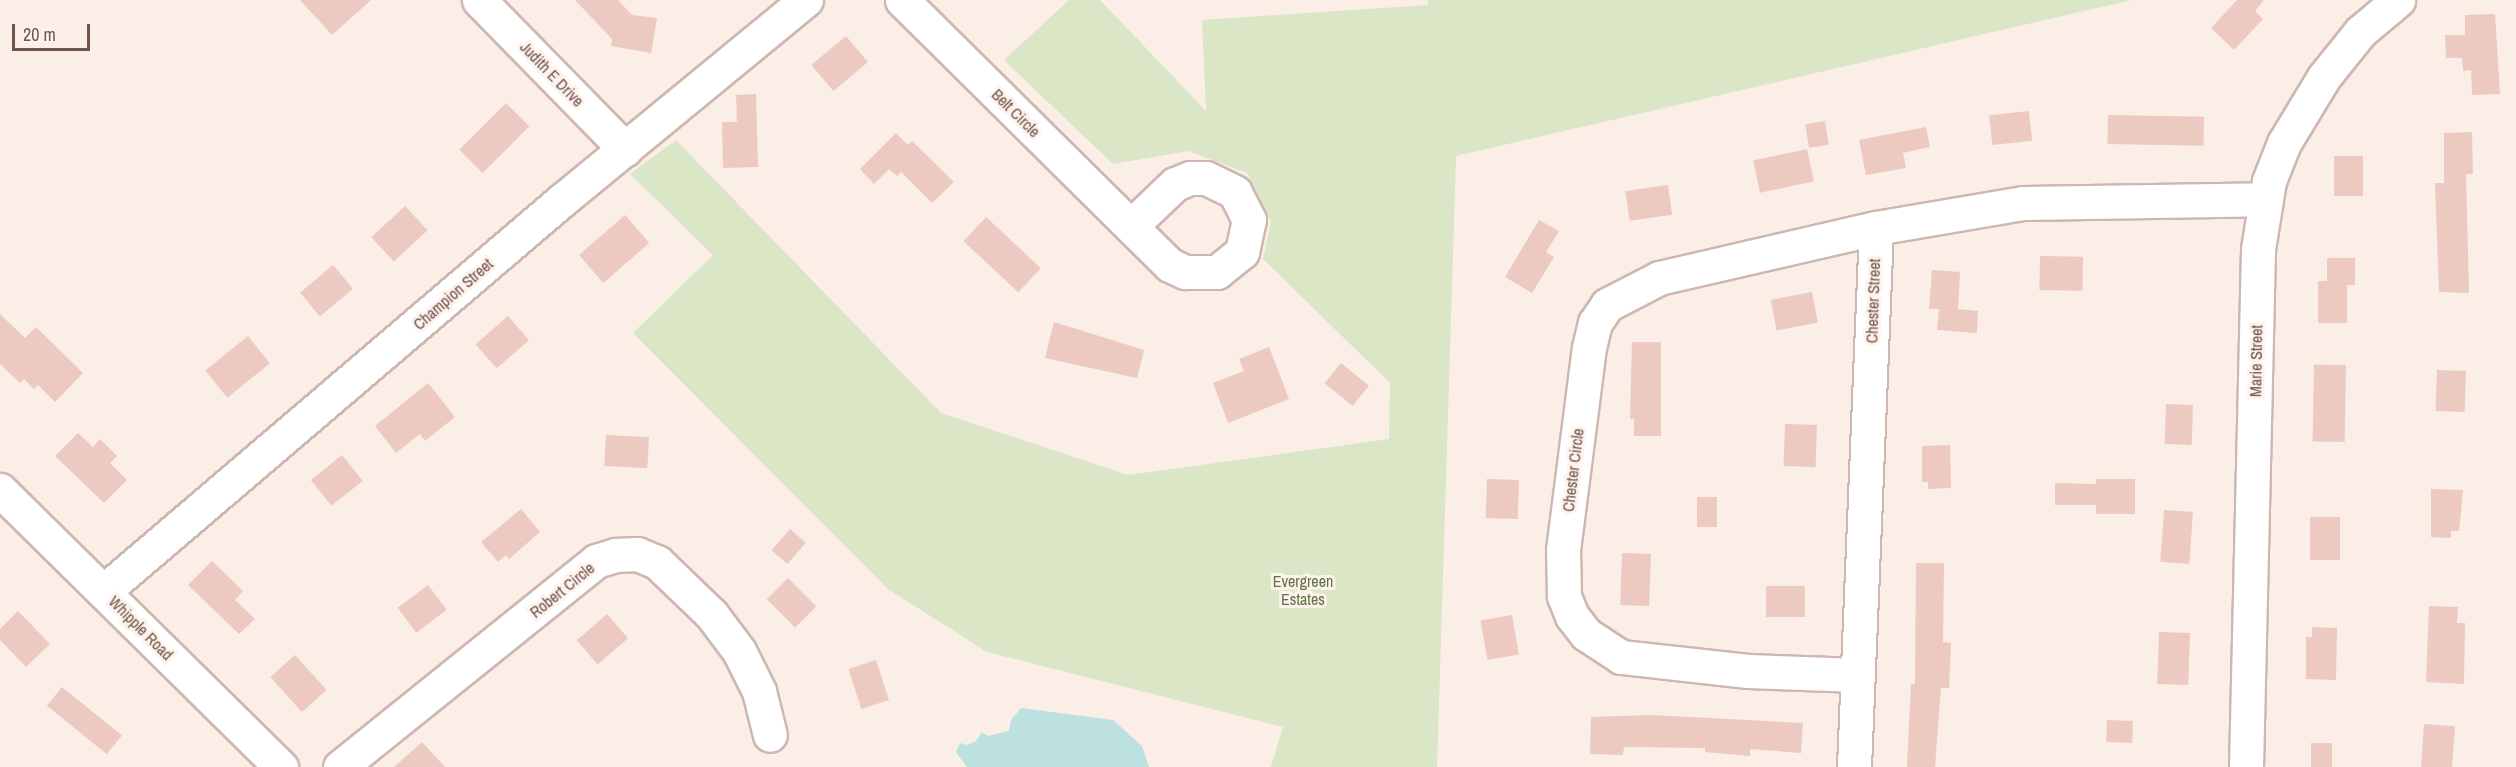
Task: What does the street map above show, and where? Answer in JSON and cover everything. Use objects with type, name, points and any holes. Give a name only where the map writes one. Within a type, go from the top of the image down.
[{"type":"street","name":"Judith E Drive","points":[[479,0],[625,149]]},
{"type":"street","name":"Champion Street","points":[[104,591],[625,149],[806,0]]},
{"type":"street","name":"Belt Circle","points":[[902,0],[1131,226]]},
{"type":"street","name":"Marie Street","points":[[2246,767],[2258,249],[2266,199],[2284,143],[2324,77],[2360,32],[2398,0]]},
{"type":"street","points":[[1875,228],[2023,203],[2266,199]]},
{"type":"street","name":"Chester Circle","points":[[1858,675],[1748,670],[1621,657],[1586,634],[1572,616],[1564,596],[1563,550],[1589,348],[1595,323],[1607,305],[1659,278],[1875,228]]},
{"type":"street","name":"Chester Street","points":[[1854,767],[1875,228]]},
{"type":"street","name":"Whipple Road","points":[[0,490],[281,767]]},
{"type":"street","name":"Robert Circle","points":[[340,767],[596,561],[616,555],[637,554],[657,562],[712,615],[739,651],[759,691],[770,735]]},
{"type":"green space","name":"Evergreen Estates","points":[[1069,0],[1100,0],[1206,111],[1202,20],[1428,5],[1428,0],[2132,0],[1456,156],[1437,767],[1271,767],[1283,727],[987,652],[888,589],[633,333],[713,255],[630,174],[676,140],[941,413],[1128,475],[1389,439],[1390,383],[1263,259],[1271,222],[1247,173],[1188,151],[1113,164],[1004,60]]},
{"type":"water","points":[[1021,708],[1113,720],[1142,746],[1149,767],[967,767],[956,752],[960,743],[966,745],[976,741],[982,732],[988,736],[1009,731],[1011,720]]},
{"type":"building","points":[[300,0],[371,0],[332,35]]},
{"type":"building","points":[[575,0],[618,0],[632,15],[657,18],[651,53],[611,46],[612,39]]},
{"type":"building","points":[[2237,0],[2264,0],[2255,11],[2263,19],[2234,50],[2211,28]]},
{"type":"building","points":[[2495,14],[2500,94],[2472,95],[2471,70],[2463,71],[2462,58],[2446,58],[2445,35],[2465,35],[2465,15]]},
{"type":"building","points":[[846,36],[868,62],[833,91],[812,65]]},
{"type":"building","points":[[756,94],[758,167],[723,168],[722,122],[737,122],[736,95]]},
{"type":"building","points":[[506,103],[529,126],[483,173],[459,150]]},
{"type":"building","points":[[2029,111],[2032,141],[1992,145],[1989,115]]},
{"type":"building","points":[[2108,115],[2204,117],[2203,146],[2107,144]]},
{"type":"building","points":[[1825,121],[1829,145],[1809,148],[1805,124]]},
{"type":"building","points":[[1926,127],[1930,147],[1903,153],[1906,168],[1866,175],[1859,140]]},
{"type":"building","points":[[2472,132],[2473,174],[2466,174],[2469,293],[2439,292],[2435,183],[2444,183],[2444,133]]},
{"type":"building","points":[[896,133],[908,145],[912,141],[954,182],[932,203],[901,172],[897,176],[889,169],[874,184],[860,169]]},
{"type":"building","points":[[1807,149],[1814,181],[1760,193],[1753,160]]},
{"type":"building","points":[[2334,156],[2363,156],[2363,196],[2334,196]]},
{"type":"building","points":[[1668,185],[1672,215],[1630,221],[1625,191]]},
{"type":"building","points":[[405,206],[428,230],[394,262],[371,237]]},
{"type":"building","points":[[625,215],[649,243],[603,283],[579,255]]},
{"type":"building","points":[[986,217],[1041,268],[1018,292],[963,241]]},
{"type":"building","points":[[1539,220],[1559,231],[1546,252],[1554,257],[1532,293],[1505,277]]},
{"type":"building","points":[[2040,256],[2083,257],[2082,291],[2039,290]]},
{"type":"building","points":[[2327,258],[2355,258],[2355,285],[2347,285],[2347,323],[2318,323],[2318,281],[2327,281]]},
{"type":"building","points":[[333,265],[353,289],[320,316],[300,293]]},
{"type":"building","points":[[1932,270],[1960,272],[1958,309],[1978,311],[1977,333],[1937,330],[1939,309],[1929,309]]},
{"type":"building","points":[[1812,292],[1818,322],[1777,330],[1771,300]]},
{"type":"building","points":[[0,314],[25,338],[36,327],[83,373],[55,402],[38,385],[34,389],[24,379],[20,383],[0,364]]},
{"type":"building","points":[[508,316],[529,340],[497,368],[476,344]]},
{"type":"building","points":[[1054,322],[1144,350],[1137,378],[1045,358]]},
{"type":"building","points":[[248,336],[270,363],[227,398],[205,371]]},
{"type":"building","points":[[1632,342],[1661,342],[1661,436],[1634,436],[1634,419],[1630,419]]},
{"type":"building","points":[[1269,347],[1289,399],[1228,423],[1213,383],[1244,371],[1239,359]]},
{"type":"building","points":[[1341,363],[1369,386],[1353,406],[1325,383]]},
{"type":"building","points":[[2314,364],[2346,365],[2345,442],[2313,441]]},
{"type":"building","points":[[2437,370],[2466,371],[2465,412],[2436,411]]},
{"type":"building","points":[[428,383],[455,417],[425,441],[420,434],[396,453],[375,426]]},
{"type":"building","points":[[2166,404],[2193,405],[2192,445],[2165,444]]},
{"type":"building","points":[[1785,424],[1817,425],[1816,467],[1784,466]]},
{"type":"building","points":[[78,433],[93,447],[100,439],[117,456],[110,463],[127,480],[104,503],[55,456]]},
{"type":"building","points":[[606,435],[649,437],[647,468],[604,466]]},
{"type":"building","points":[[1950,445],[1951,488],[1928,489],[1928,482],[1922,482],[1922,446]]},
{"type":"building","points":[[342,455],[363,481],[332,506],[311,480]]},
{"type":"building","points":[[1487,479],[1519,480],[1518,519],[1486,518]]},
{"type":"building","points":[[2096,479],[2135,479],[2135,514],[2096,514],[2096,505],[2055,505],[2055,483],[2096,484]]},
{"type":"building","points":[[2431,489],[2463,490],[2459,531],[2451,531],[2451,538],[2431,537]]},
{"type":"building","points":[[1697,497],[1717,497],[1717,527],[1697,527]]},
{"type":"building","points":[[521,509],[540,532],[509,559],[506,555],[498,562],[481,542]]},
{"type":"building","points":[[2164,510],[2193,512],[2189,564],[2160,562]]},
{"type":"building","points":[[2310,517],[2340,517],[2340,560],[2310,560]]},
{"type":"building","points":[[790,529],[806,543],[787,564],[772,550]]},
{"type":"building","points":[[1622,553],[1651,554],[1649,606],[1620,605]]},
{"type":"building","points":[[212,561],[243,591],[235,600],[255,619],[239,634],[188,585]]},
{"type":"building","points":[[1916,563],[1944,563],[1943,642],[1951,643],[1949,688],[1941,688],[1935,767],[1907,767],[1911,684],[1915,684]]},
{"type":"building","points":[[788,578],[816,606],[795,627],[767,599]]},
{"type":"building","points":[[428,585],[447,610],[416,633],[398,608]]},
{"type":"building","points":[[1766,586],[1805,586],[1805,617],[1766,617]]},
{"type":"building","points":[[2429,606],[2458,607],[2457,623],[2465,623],[2464,684],[2426,682]]},
{"type":"building","points":[[18,611],[50,644],[26,667],[0,640],[0,629]]},
{"type":"building","points":[[607,614],[628,638],[598,664],[577,640]]},
{"type":"building","points":[[1512,615],[1519,654],[1487,660],[1480,621]]},
{"type":"building","points":[[2312,627],[2337,628],[2336,680],[2306,679],[2306,637],[2312,637]]},
{"type":"building","points":[[2159,632],[2190,633],[2188,685],[2157,684]]},
{"type":"building","points":[[295,655],[326,690],[302,712],[270,677]]},
{"type":"building","points":[[876,660],[889,700],[861,709],[848,669]]},
{"type":"building","points":[[62,687],[122,735],[107,754],[47,706]]},
{"type":"building","points":[[1652,715],[1803,723],[1801,753],[1750,749],[1750,756],[1705,752],[1705,748],[1624,747],[1623,755],[1590,754],[1591,717]]},
{"type":"building","points":[[2107,720],[2133,721],[2132,743],[2106,742]]},
{"type":"building","points":[[2424,724],[2455,726],[2452,767],[2421,767]]},
{"type":"building","points":[[422,742],[445,767],[394,767]]},
{"type":"building","points":[[2311,743],[2332,743],[2332,767],[2311,767]]}]
